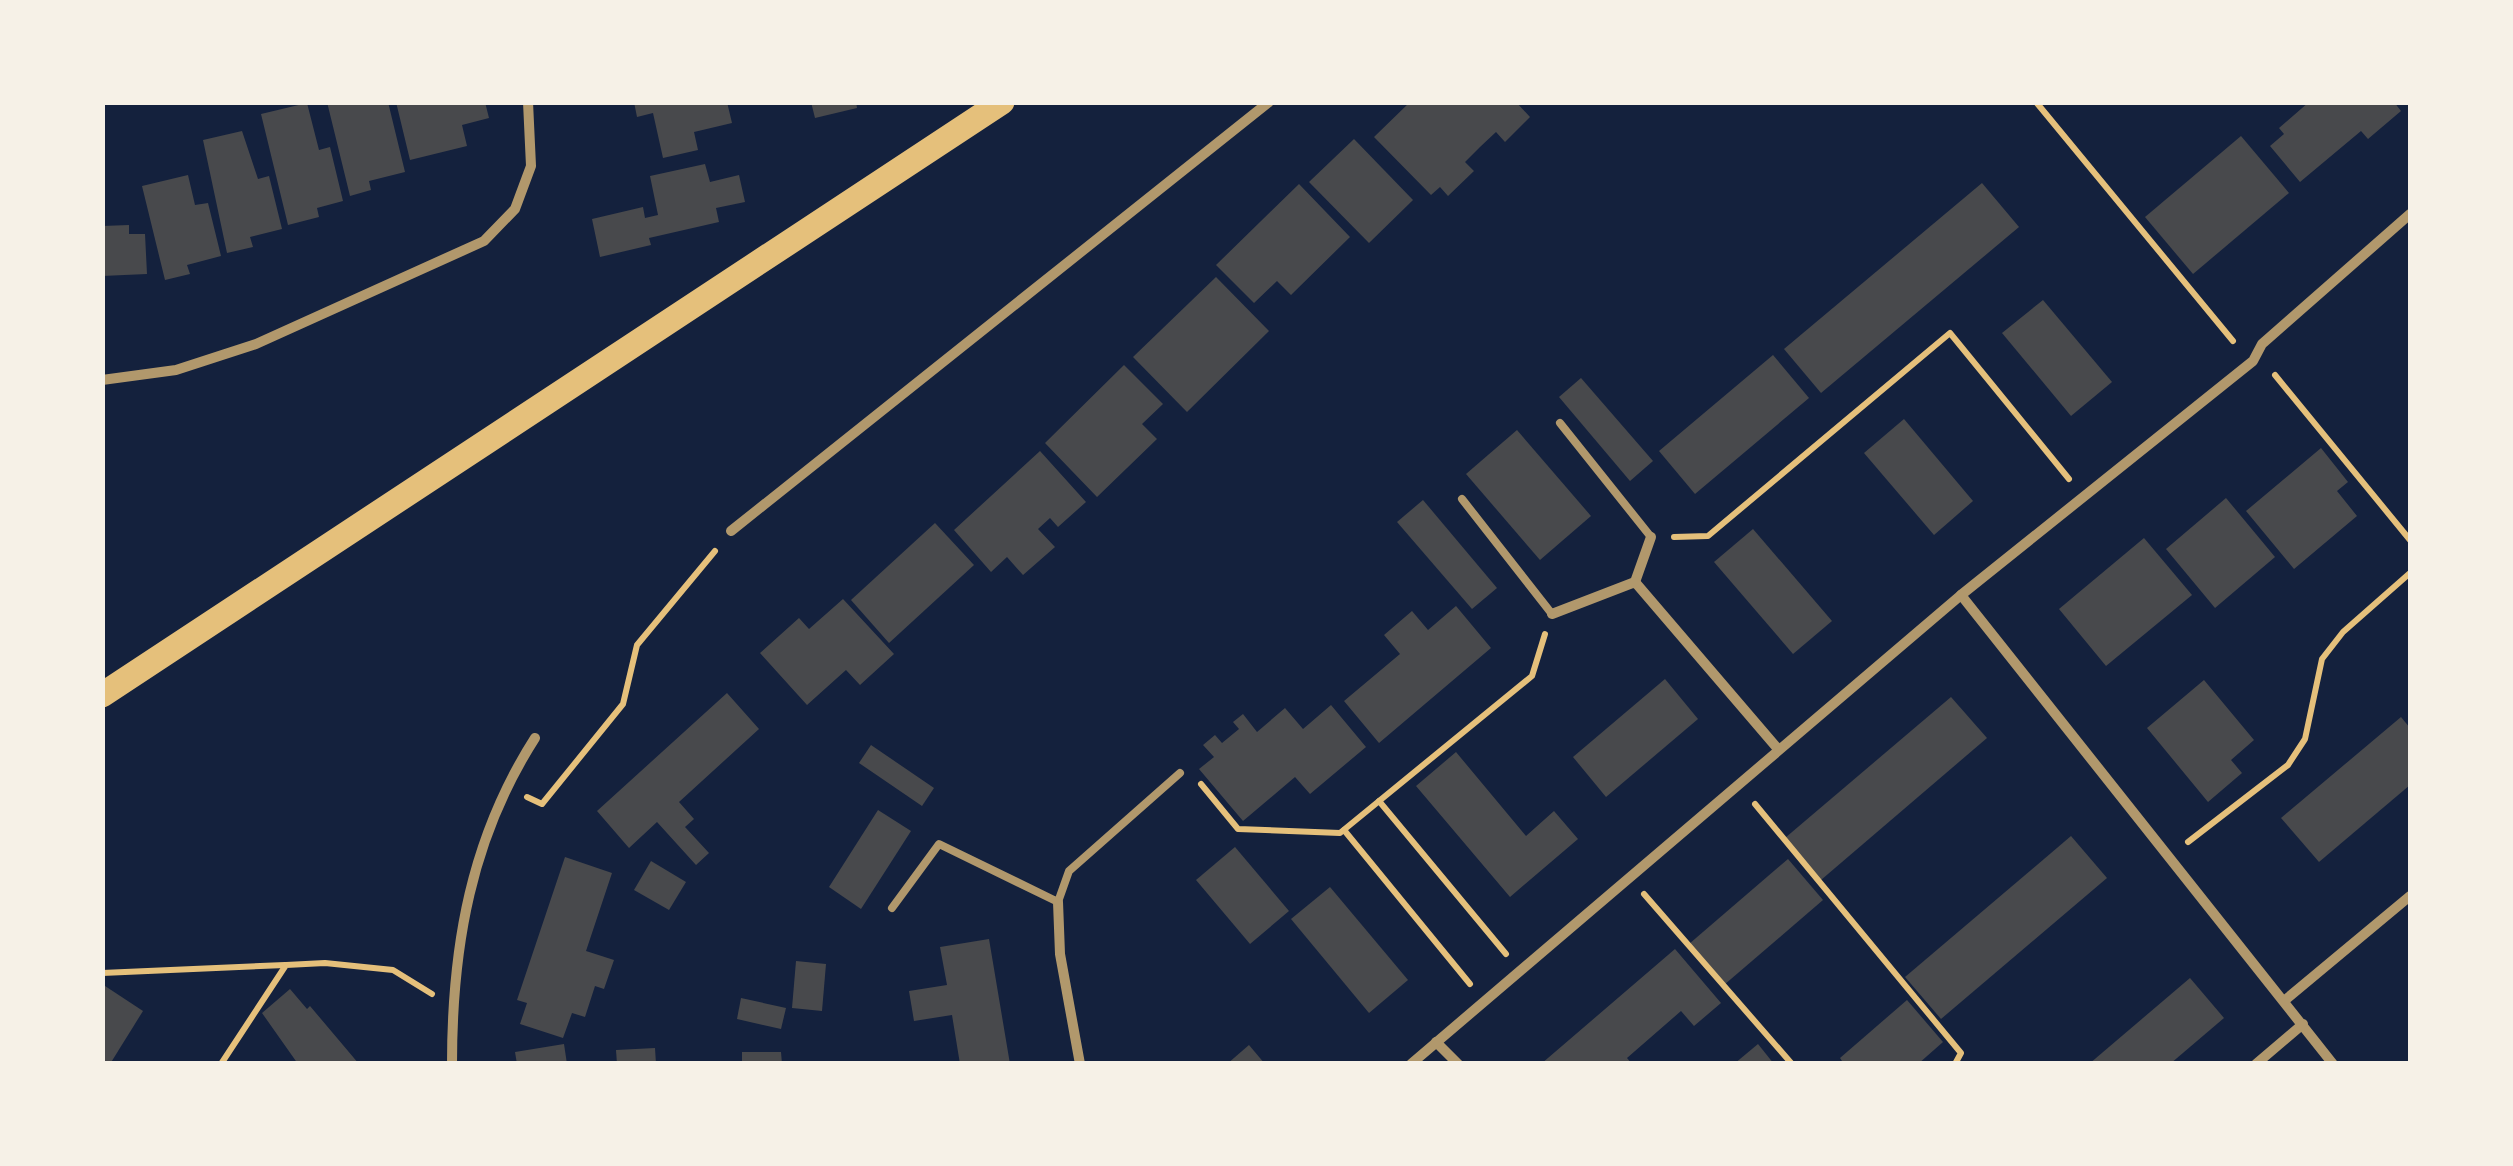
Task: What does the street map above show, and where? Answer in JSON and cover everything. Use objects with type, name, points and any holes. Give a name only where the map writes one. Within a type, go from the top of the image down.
[{"type":"main road","points":[[102,694],[1002,102]]},
{"type":"street","points":[[102,380],[176,370],[256,344],[484,241],[515,209],[531,166],[528,102]]},
{"type":"street","points":[[732,531],[1270,102]]},
{"type":"street","points":[[1412,1064],[1961,596],[2229,382],[2253,361],[2262,344],[2410,214]]},
{"type":"street","points":[[1552,614],[1635,582],[1651,537]]},
{"type":"street","points":[[1635,582],[1778,749]]},
{"type":"street","points":[[1961,596],[2165,857],[2334,1064]]},
{"type":"street","points":[[452,1064],[458,934],[482,842],[504,786],[535,738]]},
{"type":"street","points":[[2284,1002],[2410,896]]},
{"type":"street","points":[[1058,902],[1060,954],[1080,1064]]},
{"type":"street","points":[[2256,1064],[2302,1024]]},
{"type":"street","points":[[1436,1042],[1458,1064]]},
{"type":"lane","points":[[1560,423],[1651,537]]},
{"type":"lane","points":[[1462,499],[1552,614]]},
{"type":"lane","points":[[892,908],[938,844],[1058,902],[1069,870],[1180,773]]},
{"type":"path","points":[[2036,102],[2236,344],[2214,361],[2245,401],[2275,374],[2410,540]]},
{"type":"path","points":[[1651,537],[1708,536],[1950,333],[2083,496]]},
{"type":"path","points":[[504,786],[542,804],[622,704],[636,645],[732,531]]},
{"type":"path","points":[[2165,857],[2223,820],[2288,765],[2305,740],[2322,660],[2343,632],[2410,573]]},
{"type":"path","points":[[1180,773],[1188,768],[1238,830],[1344,830],[1532,676],[1552,614]]},
{"type":"path","points":[[1738,784],[1961,1052],[1955,1064]]},
{"type":"path","points":[[1379,801],[1520,971]]},
{"type":"path","points":[[1344,830],[1484,1002]]},
{"type":"path","points":[[1630,878],[1792,1064]]},
{"type":"path","points":[[102,973],[324,963],[394,970],[417,988],[452,1000]]},
{"type":"path","points":[[221,1064],[286,966]]},
{"type":"building","points":[[327,102],[388,102],[405,172],[369,181],[371,190],[350,196]]},
{"type":"building","points":[[396,102],[485,102],[489,118],[462,125],[467,146],[410,160]]},
{"type":"building","points":[[634,102],[727,102],[732,123],[694,132],[698,150],[663,158],[653,113],[637,117]]},
{"type":"building","points":[[811,102],[856,102],[857,108],[815,118]]},
{"type":"building","points":[[1410,102],[1516,102],[1530,117],[1505,142],[1496,132],[1480,147],[1465,162],[1474,171],[1448,196],[1440,187],[1431,195],[1374,137]]},
{"type":"building","points":[[2309,102],[2394,102],[2401,111],[2368,139],[2361,131],[2300,182],[2270,146],[2284,134],[2279,128]]},
{"type":"building","points":[[307,103],[319,150],[330,147],[343,201],[317,208],[319,217],[288,225],[261,114]]},
{"type":"building","points":[[242,131],[258,179],[269,176],[282,229],[250,237],[253,247],[227,253],[203,140]]},
{"type":"building","points":[[2241,136],[2289,193],[2193,274],[2145,217]]},
{"type":"building","points":[[1354,139],[1413,200],[1369,243],[1309,182]]},
{"type":"building","points":[[705,164],[710,182],[739,175],[745,202],[716,208],[719,222],[649,238],[651,245],[600,257],[592,219],[643,207],[645,218],[658,215],[650,176]]},
{"type":"building","points":[[188,175],[195,205],[208,203],[221,256],[187,265],[190,274],[165,280],[142,186]]},
{"type":"building","points":[[1982,183],[2019,227],[1821,393],[1784,349]]},
{"type":"building","points":[[1299,184],[1350,237],[1291,295],[1277,281],[1254,303],[1216,265]]},
{"type":"building","points":[[129,225],[129,234],[145,234],[147,274],[102,276],[102,226]]},
{"type":"building","points":[[1216,277],[1269,331],[1187,412],[1133,357]]},
{"type":"building","points":[[2043,300],[2112,382],[2071,416],[2002,333]]},
{"type":"building","points":[[1773,355],[1809,398],[1695,494],[1659,451]]},
{"type":"building","points":[[1124,365],[1163,404],[1142,424],[1157,439],[1097,497],[1045,443]]},
{"type":"building","points":[[1581,378],[1653,461],[1630,481],[1559,397]]},
{"type":"building","points":[[1904,419],[1973,501],[1934,535],[1864,453]]},
{"type":"building","points":[[1517,430],[1591,516],[1540,560],[1466,474]]},
{"type":"building","points":[[2321,448],[2348,482],[2337,491],[2357,516],[2294,569],[2246,511]]},
{"type":"building","points":[[1040,451],[1086,502],[1058,527],[1050,518],[1038,529],[1055,547],[1023,575],[1007,557],[991,572],[954,530]]},
{"type":"building","points":[[2226,498],[2275,557],[2215,608],[2166,549]]},
{"type":"building","points":[[1423,500],[1497,588],[1472,609],[1397,522]]},
{"type":"building","points":[[935,523],[974,565],[889,643],[851,600]]},
{"type":"building","points":[[1753,529],[1832,621],[1793,654],[1714,562]]},
{"type":"building","points":[[2144,538],[2192,595],[2106,666],[2059,609]]},
{"type":"building","points":[[843,599],[894,654],[860,685],[846,670],[807,705],[760,653],[799,618],[809,629]]},
{"type":"building","points":[[1456,606],[1491,648],[1379,743],[1344,701],[1400,654],[1384,635],[1412,611],[1428,630]]},
{"type":"building","points":[[1665,679],[1698,719],[1606,797],[1573,757]]},
{"type":"building","points":[[2204,680],[2254,740],[2231,760],[2242,773],[2208,802],[2147,728]]},
{"type":"building","points":[[727,693],[759,729],[679,802],[694,819],[685,827],[709,853],[696,865],[657,822],[629,848],[597,811]]},
{"type":"building","points":[[1951,697],[1987,738],[1821,880],[1785,838]]},
{"type":"building","points":[[1331,705],[1366,747],[1310,794],[1295,777],[1243,821],[1199,769],[1214,757],[1203,745],[1215,735],[1222,743],[1239,729],[1233,722],[1243,714],[1257,732],[1285,708],[1303,729]]},
{"type":"building","points":[[2401,717],[2410,728],[2410,785],[2319,862],[2281,818]]},
{"type":"building","points":[[871,745],[934,788],[922,806],[859,763]]},
{"type":"building","points":[[1456,752],[1526,836],[1554,811],[1578,839],[1510,897],[1416,786]]},
{"type":"building","points":[[878,810],[911,831],[861,909],[829,887]]},
{"type":"building","points":[[2071,836],[2107,878],[1941,1019],[1905,977]]},
{"type":"building","points":[[1235,847],[1289,911],[1250,944],[1196,880]]},
{"type":"building","points":[[565,857],[612,873],[586,951],[614,960],[604,989],[595,986],[585,1017],[572,1013],[563,1038],[520,1024],[527,1003],[517,1000]]},
{"type":"building","points":[[1788,859],[1823,900],[1724,985],[1689,944]]},
{"type":"building","points":[[651,861],[686,882],[669,910],[634,890]]},
{"type":"building","points":[[1330,887],[1408,980],[1369,1013],[1291,919]]},
{"type":"building","points":[[989,939],[1010,1064],[960,1064],[952,1015],[914,1021],[909,991],[947,985],[940,947]]},
{"type":"building","points":[[1675,949],[1721,1003],[1694,1026],[1681,1011],[1627,1058],[1632,1064],[1541,1064]]},
{"type":"building","points":[[796,961],[826,964],[822,1011],[792,1008]]},
{"type":"building","points":[[2190,978],[2224,1018],[2170,1064],[2089,1064]]},
{"type":"building","points":[[102,984],[143,1011],[110,1064],[102,1064]]},
{"type":"building","points":[[290,989],[307,1009],[310,1006],[359,1064],[298,1064],[262,1013]]},
{"type":"building","points":[[741,998],[786,1008],[781,1029],[737,1019]]},
{"type":"building","points":[[1907,1000],[1943,1042],[1918,1064],[1844,1064],[1840,1058]]},
{"type":"building","points":[[564,1044],[567,1064],[517,1064],[515,1052]]},
{"type":"building","points":[[1758,1044],[1774,1064],[1734,1064]]},
{"type":"building","points":[[1249,1045],[1265,1064],[1227,1064]]},
{"type":"building","points":[[655,1048],[656,1064],[617,1064],[616,1050]]},
{"type":"building","points":[[742,1052],[781,1052],[782,1064],[742,1064]]}]
